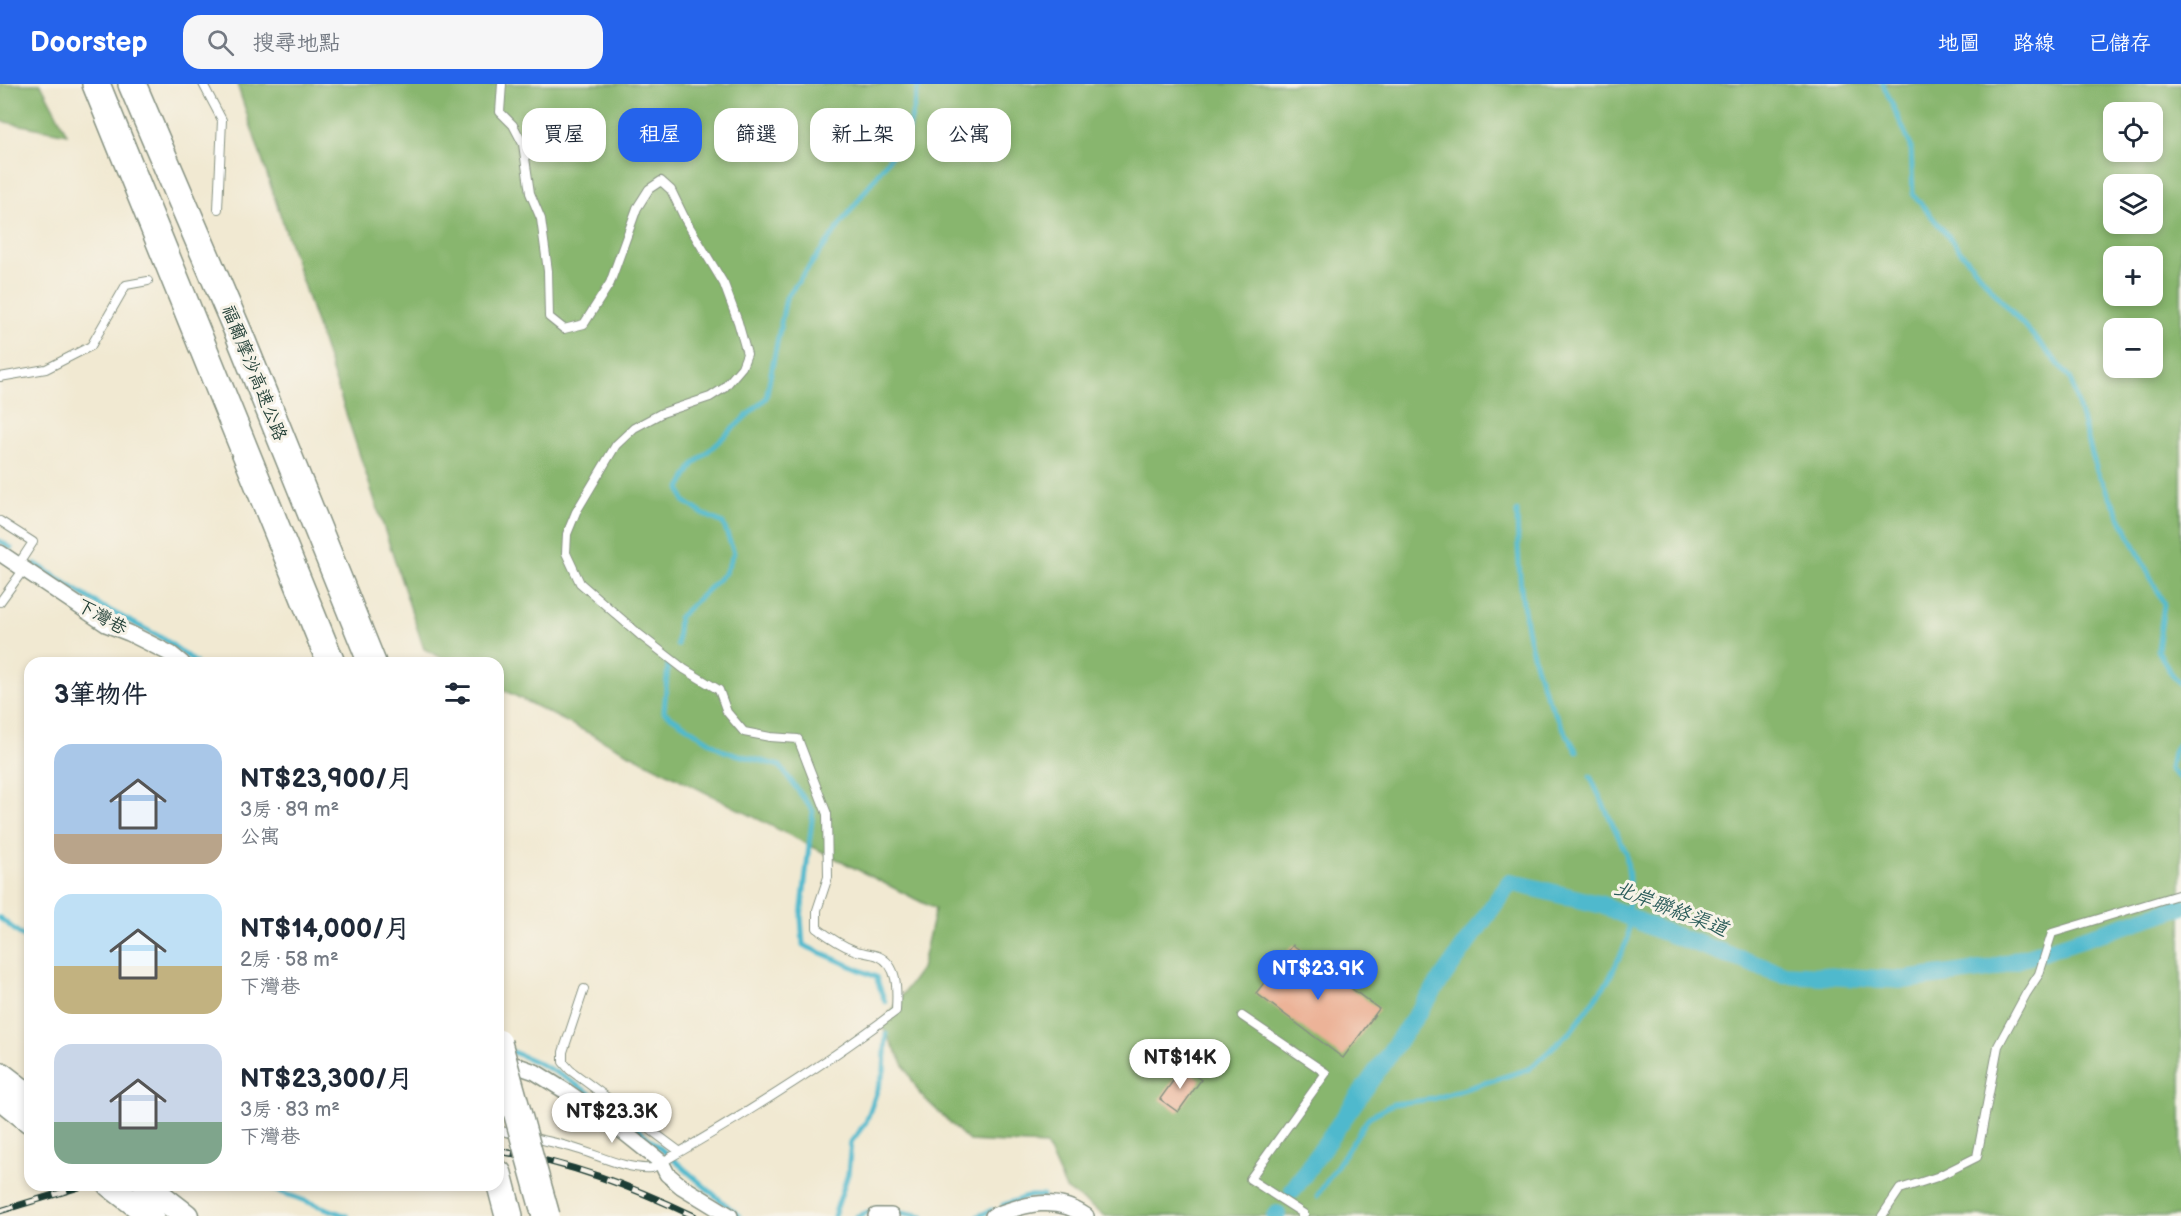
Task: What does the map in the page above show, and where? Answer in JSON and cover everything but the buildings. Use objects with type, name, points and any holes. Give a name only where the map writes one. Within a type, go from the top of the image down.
[{"type":"highway","name":"福爾摩沙高速公路","points":[[96,84],[329,657]]},
{"type":"highway","name":"福爾摩沙高速公路","points":[[132,84],[239,334],[368,654]]},
{"type":"highway","points":[[504,1065],[546,1216]]},
{"type":"highway","points":[[502,1191],[509,1216]]},
{"type":"main road","points":[[11,1088],[24,1111]]},
{"type":"main road","points":[[118,1191],[151,1216]]},
{"type":"main road","points":[[154,1191],[186,1216]]},
{"type":"street","name":"下灣巷","points":[[0,553],[106,624],[129,633],[175,657]]},
{"type":"street","points":[[504,1061],[535,1072],[567,1092],[662,1162],[667,1174],[681,1186],[730,1216]]},
{"type":"street","points":[[993,1216],[1019,1206],[1045,1203],[1062,1205],[1086,1216]]},
{"type":"street","points":[[876,1216],[891,1216]]},
{"type":"lane","points":[[203,84],[222,120],[218,208]]},
{"type":"lane","points":[[502,84],[500,112],[513,125],[523,144],[530,193],[541,219],[548,271],[549,317],[564,329],[584,324],[610,283],[637,208],[650,189],[661,181],[671,190],[686,221],[724,284],[747,354],[742,367],[724,388],[710,397],[662,413],[634,428],[616,445],[576,512],[567,534],[566,553],[580,584],[684,669],[719,690],[728,712],[744,732],[798,739],[827,814],[828,877],[817,910],[818,928],[831,939],[855,951],[879,956],[892,969],[898,987],[896,1011],[854,1043],[652,1168],[641,1169],[571,1147],[504,1131]]},
{"type":"lane","points":[[0,377],[46,369],[91,346],[126,285],[148,281]]},
{"type":"lane","points":[[0,521],[33,542],[0,602]]},
{"type":"lane","points":[[1882,1216],[1900,1189],[1937,1177],[1977,1157],[1998,1046],[2039,974],[2052,933],[2181,894]]},
{"type":"lane","points":[[584,989],[563,1052],[563,1062],[570,1070],[679,1151]]},
{"type":"lane","points":[[1242,1016],[1326,1073],[1251,1179],[1304,1214],[1302,1216]]},
{"type":"green space","points":[[0,84],[41,84],[67,134],[0,121]]},
{"type":"green space","points":[[237,84],[2181,84],[2181,1216],[1105,1216],[1066,1189],[1046,1145],[969,1141],[920,1094],[881,1024],[921,969],[935,909],[504,690],[504,657],[440,657],[424,649]]},
{"type":"waterway","points":[[677,645],[679,617],[725,573],[734,553],[723,523],[703,514],[684,501],[680,488],[693,465],[766,398],[786,298],[908,133],[919,84]]},
{"type":"waterway","points":[[1883,84],[1911,146],[1913,194],[1996,294],[2070,377],[2097,471],[2164,604],[2158,650],[2168,669],[2181,685]]},
{"type":"waterway","points":[[1517,511],[1520,578],[1530,644],[1546,695],[1577,752]]},
{"type":"waterway","points":[[0,541],[11,548]]},
{"type":"waterway","points":[[36,564],[101,606],[164,639],[188,657]]},
{"type":"waterway","points":[[668,664],[664,712],[724,751],[780,766],[813,811],[801,917],[803,945],[876,977],[885,1002]]},
{"type":"waterway","points":[[2181,741],[2173,752],[2170,769],[2181,780]]},
{"type":"waterway","points":[[1317,1196],[1369,1117],[1393,1104],[1433,1099],[1529,1069],[1571,1031],[1608,981],[1628,939],[1629,878],[1626,853],[1590,776]]},
{"type":"waterway","name":"北岸聯絡渠道","points":[[1293,1190],[1510,882],[1602,905],[1656,929],[1782,974],[1904,980],[1989,969],[2181,907]]},
{"type":"waterway","points":[[0,918],[24,937]]},
{"type":"waterway","points":[[834,1216],[848,1174],[851,1142],[866,1122],[884,1071],[886,1034]]},
{"type":"waterway","points":[[510,1051],[573,1082],[602,1102],[659,1147],[739,1216]]},
{"type":"waterway","points":[[278,1191],[347,1216]]},
{"type":"waterway","points":[[1003,1205],[1030,1196],[1043,1196]]},
{"type":"waterway","points":[[857,1216],[879,1208],[923,1216]]},
{"type":"waterway","points":[[978,1216],[992,1210]]},
{"type":"railway","points":[[504,1152],[599,1176],[694,1216]]},
{"type":"railway","points":[[0,1211],[66,1191]]}]
